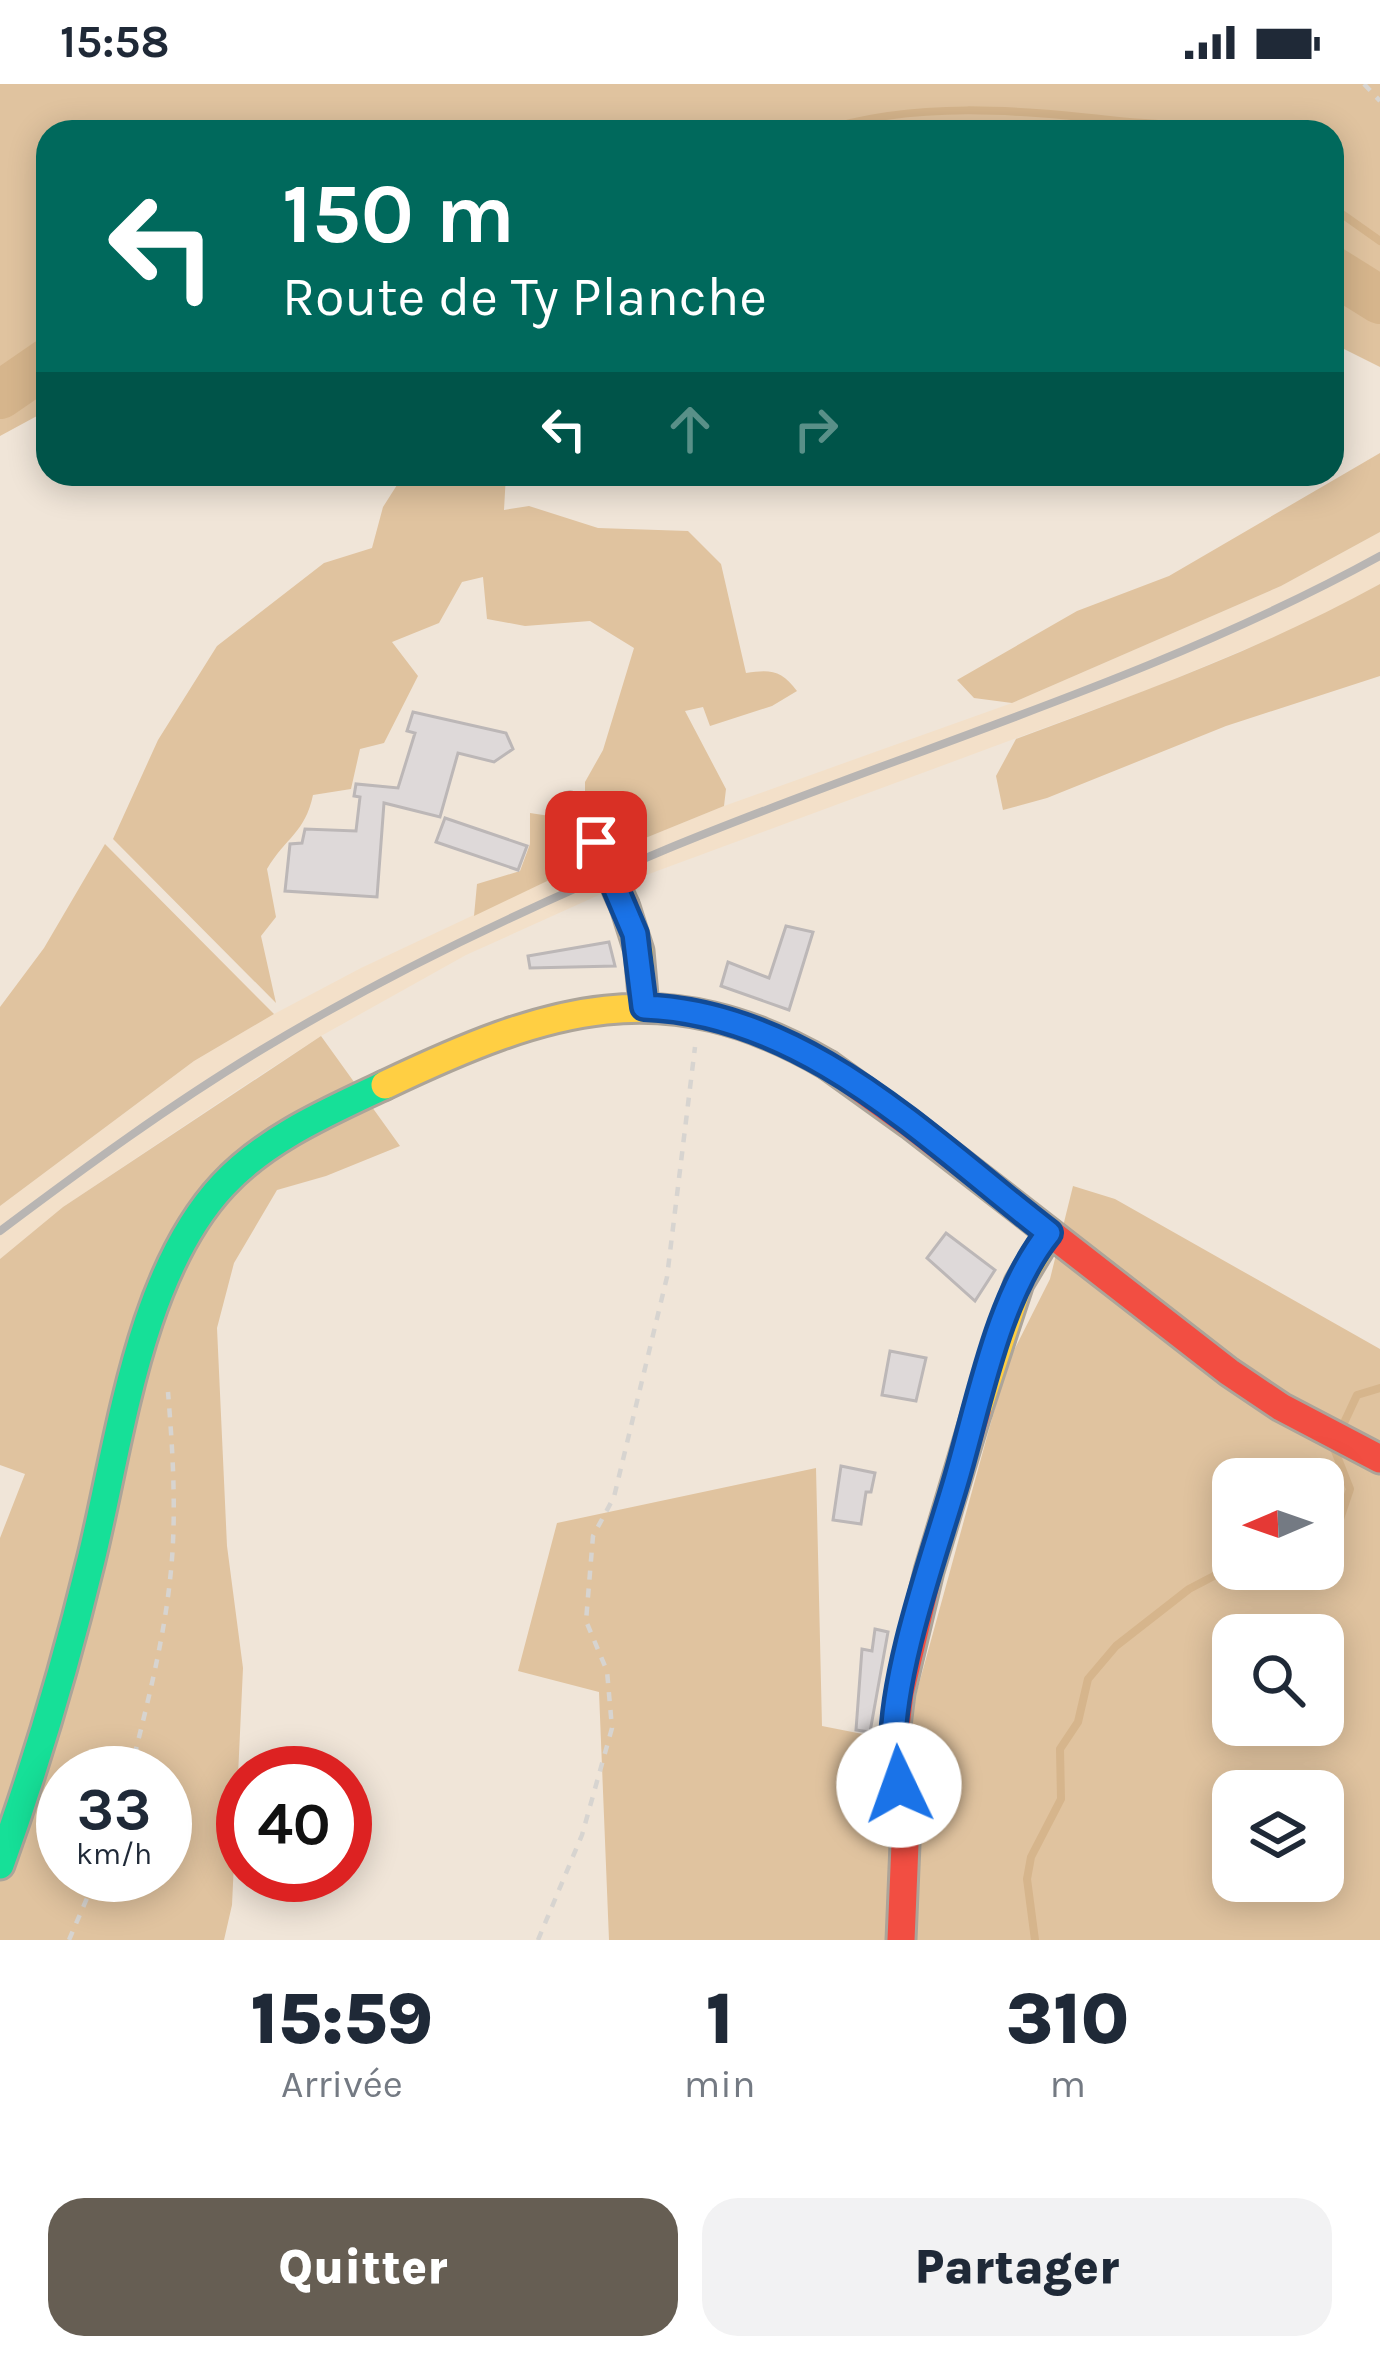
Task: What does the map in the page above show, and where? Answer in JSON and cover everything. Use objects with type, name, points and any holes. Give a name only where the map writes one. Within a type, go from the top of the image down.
[{"type":"street","points":[[571,807],[596,842],[625,907],[639,951],[644,1007]]},
{"type":"street","points":[[0,1865],[28,1786],[142,1349],[161,1293],[198,1217],[230,1178],[269,1144],[428,1064],[497,1037],[586,1012],[644,1007],[695,1011],[768,1033],[838,1071],[1198,1350],[1281,1407],[1380,1459]]},
{"type":"street","points":[[901,1940],[906,1820],[893,1750],[900,1693],[929,1571],[993,1356],[1019,1283],[1049,1233]]},
{"type":"path","points":[[1364,84],[1380,100]]},
{"type":"path","points":[[538,1940],[582,1835],[612,1728],[607,1671],[586,1621],[593,1536],[614,1497],[667,1276],[695,1060],[695,1011]]},
{"type":"path","points":[[137,1746],[152,1686],[173,1536],[165,1367],[142,1349]]},
{"type":"path","points":[[68,1940],[85,1902]]},
{"type":"shaded area","points":[[0,84],[1380,84],[1380,367],[1344,349],[1344,120],[36,120],[36,416],[0,436]]},
{"type":"shaded area","points":[[1380,453],[1380,532],[1281,586],[1012,703],[974,698],[957,680],[1077,611],[1169,576],[1323,486],[1344,486],[1344,474]]},
{"type":"shaded area","points":[[396,486],[505,486],[504,510],[529,506],[598,528],[688,531],[721,564],[746,673],[775,673],[797,691],[772,706],[710,726],[703,707],[685,711],[726,789],[724,806],[589,861],[474,916],[477,884],[520,871],[530,844],[530,813],[563,818],[585,799],[585,782],[603,750],[634,648],[590,621],[525,626],[487,619],[483,577],[462,582],[439,623],[392,642],[418,676],[384,743],[360,749],[351,789],[313,795],[300,827],[267,869],[276,917],[261,936],[276,1003],[113,839],[158,740],[217,646],[324,563],[372,548],[383,507]]},
{"type":"shaded area","points":[[1380,532],[1380,584],[1315,620],[1155,687],[630,881],[466,955],[321,1036],[236,1091],[63,1207],[0,1259],[0,1206],[194,1061],[361,968],[589,861],[724,806],[1012,703],[1281,586]]},
{"type":"shaded area","points":[[1380,584],[1380,676],[1226,726],[1047,798],[1003,810],[996,776],[1016,739],[1247,649]]},
{"type":"shaded area","points":[[105,844],[274,1014],[194,1061],[0,1206],[0,1007],[44,948]]},
{"type":"shaded area","points":[[321,1036],[400,1146],[277,1190],[234,1263],[217,1328],[227,1546],[243,1668],[239,1746],[216,1746],[216,1902],[232,1902],[224,1940],[0,1940],[0,1538],[25,1474],[0,1465],[0,1259],[63,1207]]},
{"type":"shaded area","points":[[1073,1186],[1115,1199],[1380,1349],[1380,1940],[609,1940],[599,1692],[518,1671],[557,1523],[816,1468],[822,1726],[903,1742],[1007,1364],[1050,1279]]},
{"type":"building","points":[[413,712],[506,733],[513,749],[494,762],[458,753],[440,817],[384,803],[377,897],[285,891],[290,844],[302,843],[305,829],[356,831],[360,797],[354,796],[356,784],[398,788],[415,733],[407,731]]},
{"type":"building","points":[[445,818],[527,846],[518,870],[436,842]]},
{"type":"building","points":[[786,926],[813,932],[789,1010],[721,986],[728,962],[769,978]]},
{"type":"building","points":[[609,942],[615,966],[530,968],[528,956]]},
{"type":"building","points":[[946,1233],[995,1270],[975,1301],[927,1258]]},
{"type":"building","points":[[890,1351],[926,1358],[916,1401],[882,1395]]},
{"type":"building","points":[[841,1466],[875,1473],[871,1492],[866,1492],[861,1524],[833,1520]]},
{"type":"building","points":[[875,1629],[888,1632],[870,1732],[856,1730],[862,1649],[872,1651]]},
{"type":"waterway","points":[[866,120],[967,110],[1110,120]]},
{"type":"waterway","points":[[1344,216],[1380,241]]},
{"type":"waterway","points":[[1344,278],[1380,300]]},
{"type":"waterway","points":[[0,395],[36,370]]},
{"type":"waterway","points":[[1343,1425],[1357,1395],[1380,1388]]},
{"type":"waterway","points":[[1335,1451],[1338,1458]]},
{"type":"waterway","points":[[1344,1474],[1350,1489],[1344,1507]]},
{"type":"waterway","points":[[1035,1940],[1027,1879],[1031,1857],[1061,1799],[1060,1749],[1078,1722],[1088,1679],[1116,1646],[1189,1589],[1212,1577]]},
{"type":"railway","points":[[0,1231],[227,1071],[460,942],[756,813],[1207,640],[1380,556]]},
{"type":"traffic: fast","points":[[0,1865],[71,1637],[136,1362],[171,1265],[194,1222],[240,1168],[299,1128],[385,1085]]},
{"type":"traffic: slow","points":[[570,807],[596,842]]},
{"type":"traffic: slow","points":[[625,907],[639,951],[644,1007]]},
{"type":"traffic: slow","points":[[385,1085],[500,1036],[606,1010],[658,1009],[712,1017],[769,1035],[828,1065]]},
{"type":"traffic: slow","points":[[977,1411],[1019,1283],[1049,1233]]},
{"type":"traffic: jam","points":[[596,842],[625,907]]},
{"type":"traffic: jam","points":[[828,1065],[1229,1372],[1281,1407],[1380,1459]]},
{"type":"traffic: jam","points":[[901,1940],[906,1820],[893,1750],[900,1693],[929,1571],[977,1411]]},
{"type":"route","points":[[596,842],[635,934],[644,1007],[706,1013],[787,1041],[859,1085],[1049,1233],[1030,1260],[1005,1320],[929,1571],[900,1693],[893,1750],[899,1785]]}]
